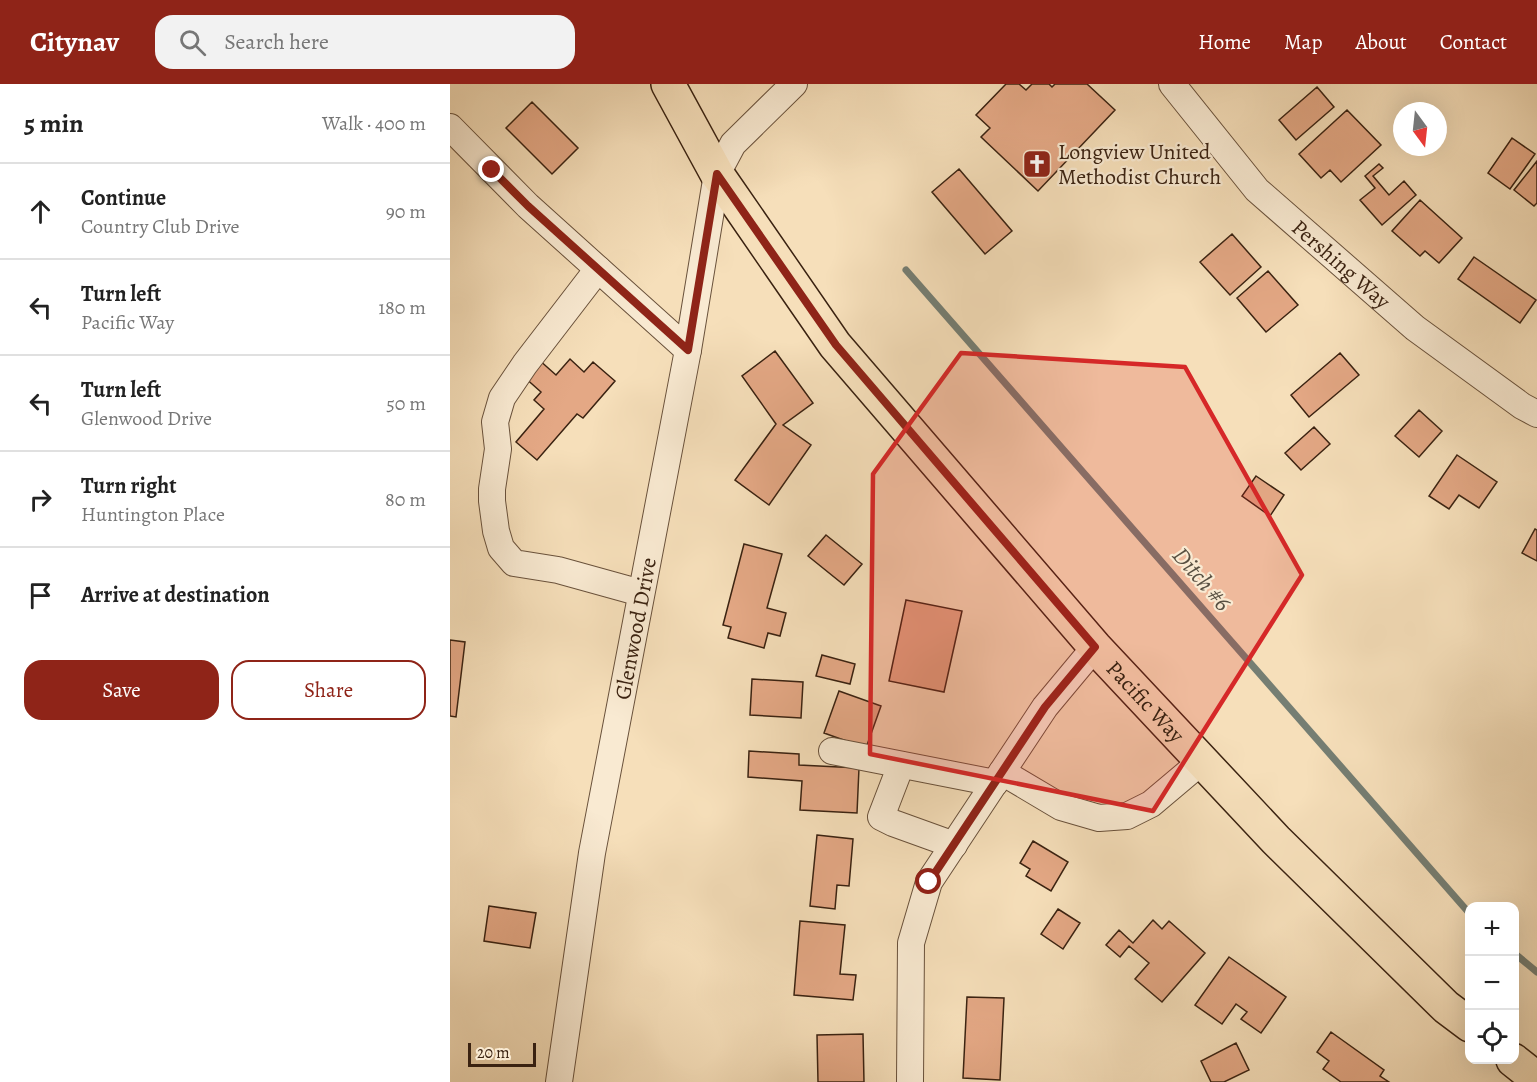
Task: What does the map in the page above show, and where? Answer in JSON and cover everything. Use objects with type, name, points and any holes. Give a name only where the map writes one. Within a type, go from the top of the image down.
[{"type":"main road","name":"Pacific Way","points":[[668,84],[717,174],[836,345],[1095,647],[1276,840],[1446,1007],[1465,1021]]},
{"type":"main road","points":[[1519,1064],[1537,1079]]},
{"type":"street","name":"Glenwood Drive","points":[[559,1082],[592,853],[688,350],[717,174],[733,144],[794,84]]},
{"type":"street","name":"Pershing Way","points":[[1172,84],[1257,190],[1415,328],[1522,406],[1537,414]]},
{"type":"street","points":[[450,127],[528,206],[688,350]]},
{"type":"street","points":[[598,269],[525,364],[502,398],[495,422],[498,449],[492,501],[496,531],[501,548],[514,562],[558,570],[642,593]]},
{"type":"street","points":[[910,1082],[911,943],[929,882],[1045,707],[1095,647]]},
{"type":"street","points":[[832,751],[901,765],[998,778],[1061,807],[1099,818],[1127,816],[1151,804],[1202,761]]},
{"type":"street","points":[[901,765],[882,817],[954,845]]},
{"type":"highlighted area","points":[[961,353],[1185,367],[1302,575],[1153,811],[870,754],[873,474]]},
{"type":"building","name":"Longview United Methodist Church","points":[[1006,84],[1019,84],[1026,90],[1032,84],[1049,84],[1052,87],[1055,84],[1087,84],[1115,110],[1038,191],[981,137],[990,128],[976,115]]},
{"type":"building","points":[[1317,87],[1334,107],[1296,140],[1279,120]]},
{"type":"building","points":[[532,102],[578,148],[552,174],[506,128]]},
{"type":"building","points":[[1347,110],[1381,145],[1341,182],[1330,170],[1321,178],[1299,154]]},
{"type":"building","points":[[1512,138],[1535,154],[1510,189],[1488,173]]},
{"type":"building","points":[[1537,161],[1537,203],[1534,206],[1514,190]]},
{"type":"building","points":[[1379,164],[1383,168],[1373,176],[1389,195],[1404,181],[1416,195],[1382,225],[1360,200],[1375,188],[1365,176]]},
{"type":"building","points":[[959,169],[1012,231],[985,254],[932,192]]},
{"type":"building","points":[[1420,200],[1462,238],[1439,263],[1425,251],[1420,256],[1392,231]]},
{"type":"building","points":[[1232,234],[1261,267],[1230,295],[1200,262]]},
{"type":"building","points":[[1474,257],[1536,300],[1520,323],[1458,279]]},
{"type":"building","points":[[1268,271],[1298,305],[1266,332],[1237,298]]},
{"type":"building","points":[[775,351],[813,403],[783,425],[811,445],[769,505],[735,480],[776,424],[742,376]]},
{"type":"building","points":[[1340,353],[1359,375],[1309,417],[1291,395]]},
{"type":"building","points":[[538,359],[556,375],[570,359],[584,372],[593,362],[615,381],[583,418],[577,414],[537,460],[516,442],[544,409],[534,400],[541,392],[523,376]]},
{"type":"building","points":[[1419,410],[1442,431],[1419,457],[1395,436]]},
{"type":"building","points":[[1314,427],[1330,444],[1301,470],[1285,453]]},
{"type":"building","points":[[1457,455],[1497,482],[1479,508],[1459,495],[1449,509],[1429,496]]},
{"type":"building","points":[[1256,476],[1284,495],[1270,516],[1242,496]]},
{"type":"building","points":[[1535,529],[1537,530],[1537,561],[1522,553]]},
{"type":"building","points":[[826,535],[862,564],[844,585],[808,556]]},
{"type":"building","points":[[744,544],[782,554],[767,608],[786,613],[780,636],[768,633],[764,648],[728,638],[731,627],[723,625]]},
{"type":"building","points":[[906,600],[962,611],[944,692],[889,681]]},
{"type":"building","points":[[450,640],[465,642],[456,717],[450,716]]},
{"type":"building","points":[[822,655],[855,664],[850,684],[816,676]]},
{"type":"building","points":[[752,679],[803,682],[801,718],[750,715]]},
{"type":"building","points":[[839,691],[881,706],[866,748],[824,733]]},
{"type":"building","points":[[749,751],[799,754],[799,765],[859,768],[857,813],[800,810],[802,781],[748,777]]},
{"type":"building","points":[[817,835],[853,839],[849,886],[837,885],[835,909],[810,906]]},
{"type":"building","points":[[1033,841],[1068,862],[1051,891],[1026,876],[1030,869],[1020,863]]},
{"type":"building","points":[[489,906],[536,913],[530,948],[484,941]]},
{"type":"building","points":[[1058,909],[1080,923],[1063,949],[1041,934]]},
{"type":"building","points":[[1153,920],[1162,929],[1169,921],[1205,953],[1162,1002],[1135,979],[1149,963],[1129,946],[1120,957],[1106,945],[1119,930],[1133,943]]},
{"type":"building","points":[[800,921],[845,925],[840,974],[856,975],[853,1000],[794,995]]},
{"type":"building","points":[[1229,957],[1286,997],[1261,1033],[1241,1019],[1247,1012],[1236,1004],[1222,1024],[1195,1005]]},
{"type":"building","points":[[967,997],[1004,998],[1000,1080],[963,1078]]},
{"type":"building","points":[[1331,1032],[1384,1070],[1380,1076],[1389,1082],[1341,1082],[1323,1069],[1329,1061],[1317,1052]]},
{"type":"building","points":[[863,1034],[864,1082],[818,1082],[817,1035]]},
{"type":"building","points":[[1236,1043],[1249,1070],[1224,1082],[1211,1082],[1201,1061]]},
{"type":"waterway","name":"Ditch #6","points":[[906,270],[1465,908]]},
{"type":"waterway","name":"Ditch #6","points":[[1518,956],[1537,972]]},
{"type":"place","name":"Longview United Methodist Church","points":[[1037,164]]},
{"type":"route","points":[[492,170],[528,206],[688,350],[717,174],[836,345],[1095,647],[1045,707],[929,882]]}]
